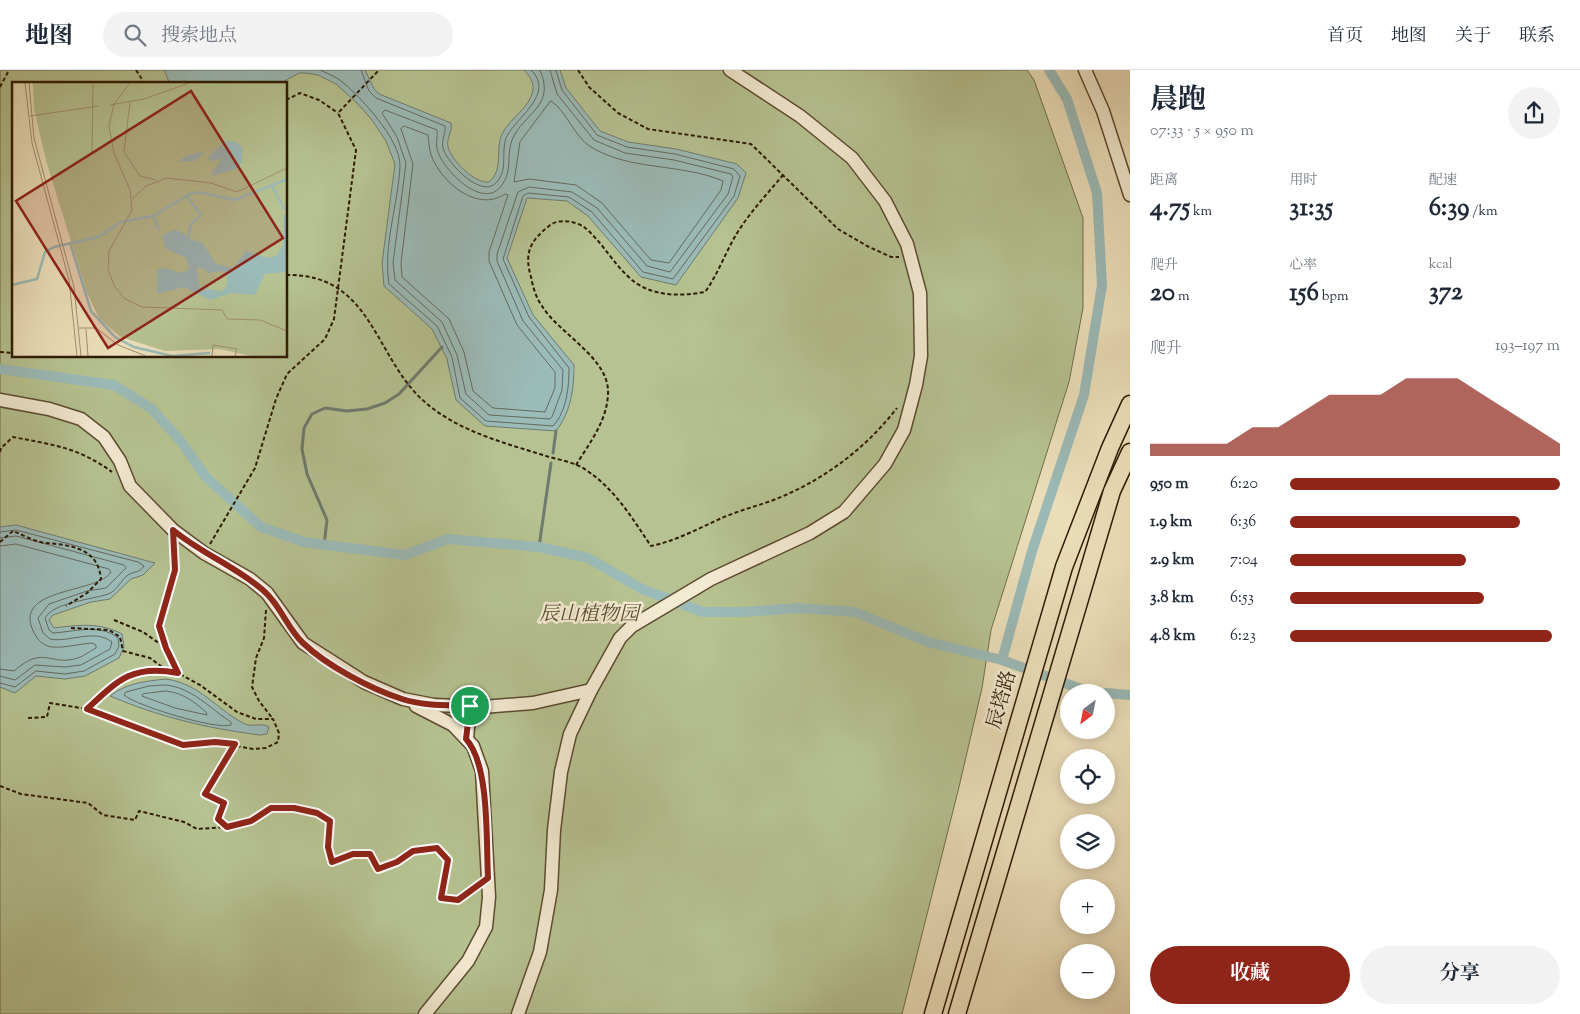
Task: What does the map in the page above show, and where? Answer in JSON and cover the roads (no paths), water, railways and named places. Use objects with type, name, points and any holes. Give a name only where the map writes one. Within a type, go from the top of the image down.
[{"type":"main road","name":"辰塔路","points":[[933,1014],[1064,567],[1110,448],[1130,404]]},
{"type":"main road","points":[[957,1014],[1064,661],[1112,491],[1130,452]]},
{"type":"lane","points":[[518,1014],[540,952],[551,890],[554,830],[561,772],[570,734],[590,690],[620,638],[632,626],[711,579],[810,533],[844,512],[885,464],[904,430],[921,356],[920,293],[907,244],[885,201],[852,158],[800,116],[730,70]]},
{"type":"lane","points":[[1085,70],[1103,111],[1130,195]]},
{"type":"lane","points":[[0,400],[49,409],[81,419],[104,437],[120,461],[130,486],[173,530],[204,553],[250,579],[267,593],[303,643],[364,682],[403,699],[453,725],[473,746],[482,771],[489,897],[486,927],[468,961],[425,1014]]},
{"type":"lane","points":[[403,699],[434,705],[470,706],[534,703],[590,690]]},
{"type":"lane","points":[[466,739],[470,706]]},
{"type":"water","points":[[164,70],[365,70],[374,89],[379,94],[451,123],[448,144],[450,153],[459,165],[471,175],[483,182],[489,182],[494,177],[498,165],[502,134],[524,108],[533,90],[533,84],[524,70],[560,70],[566,88],[600,131],[628,142],[676,149],[737,164],[746,173],[738,198],[676,285],[641,277],[588,216],[567,201],[527,198],[507,258],[533,315],[574,365],[572,391],[565,416],[556,431],[485,426],[456,400],[447,359],[432,329],[384,286],[382,263],[395,164],[386,141],[359,105],[336,84],[318,75],[306,73],[299,73],[283,82],[169,82]]},
{"type":"water","points":[[16,525],[155,563],[143,575],[131,579],[110,599],[91,602],[53,615],[49,620],[54,628],[80,625],[97,626],[122,634],[124,647],[119,658],[85,676],[65,679],[36,676],[15,693],[0,687],[0,527]]},
{"type":"water","points":[[166,679],[198,691],[243,723],[269,727],[267,734],[260,735],[240,732],[183,721],[110,696],[130,685]]},
{"type":"waterway","points":[[1002,660],[1032,551],[1084,395],[1102,285],[1097,193],[1067,99],[1049,70]]},
{"type":"waterway","points":[[324,545],[327,520],[307,474],[302,449],[304,428],[312,414],[325,408],[347,411],[367,409],[385,403],[399,394],[442,347]]},
{"type":"waterway","points":[[0,369],[114,385],[152,409],[182,443],[206,477],[261,527],[304,542],[405,555],[448,539],[539,547],[588,558],[642,589],[703,612],[744,612],[797,608],[855,612],[928,642],[1002,660],[1067,684]]},
{"type":"waterway","points":[[553,453],[556,431]]},
{"type":"waterway","points":[[539,547],[551,463]]},
{"type":"waterway","points":[[1115,694],[1130,695]]},
{"type":"park label","name":"辰山植物园","points":[[589,615]]}]
